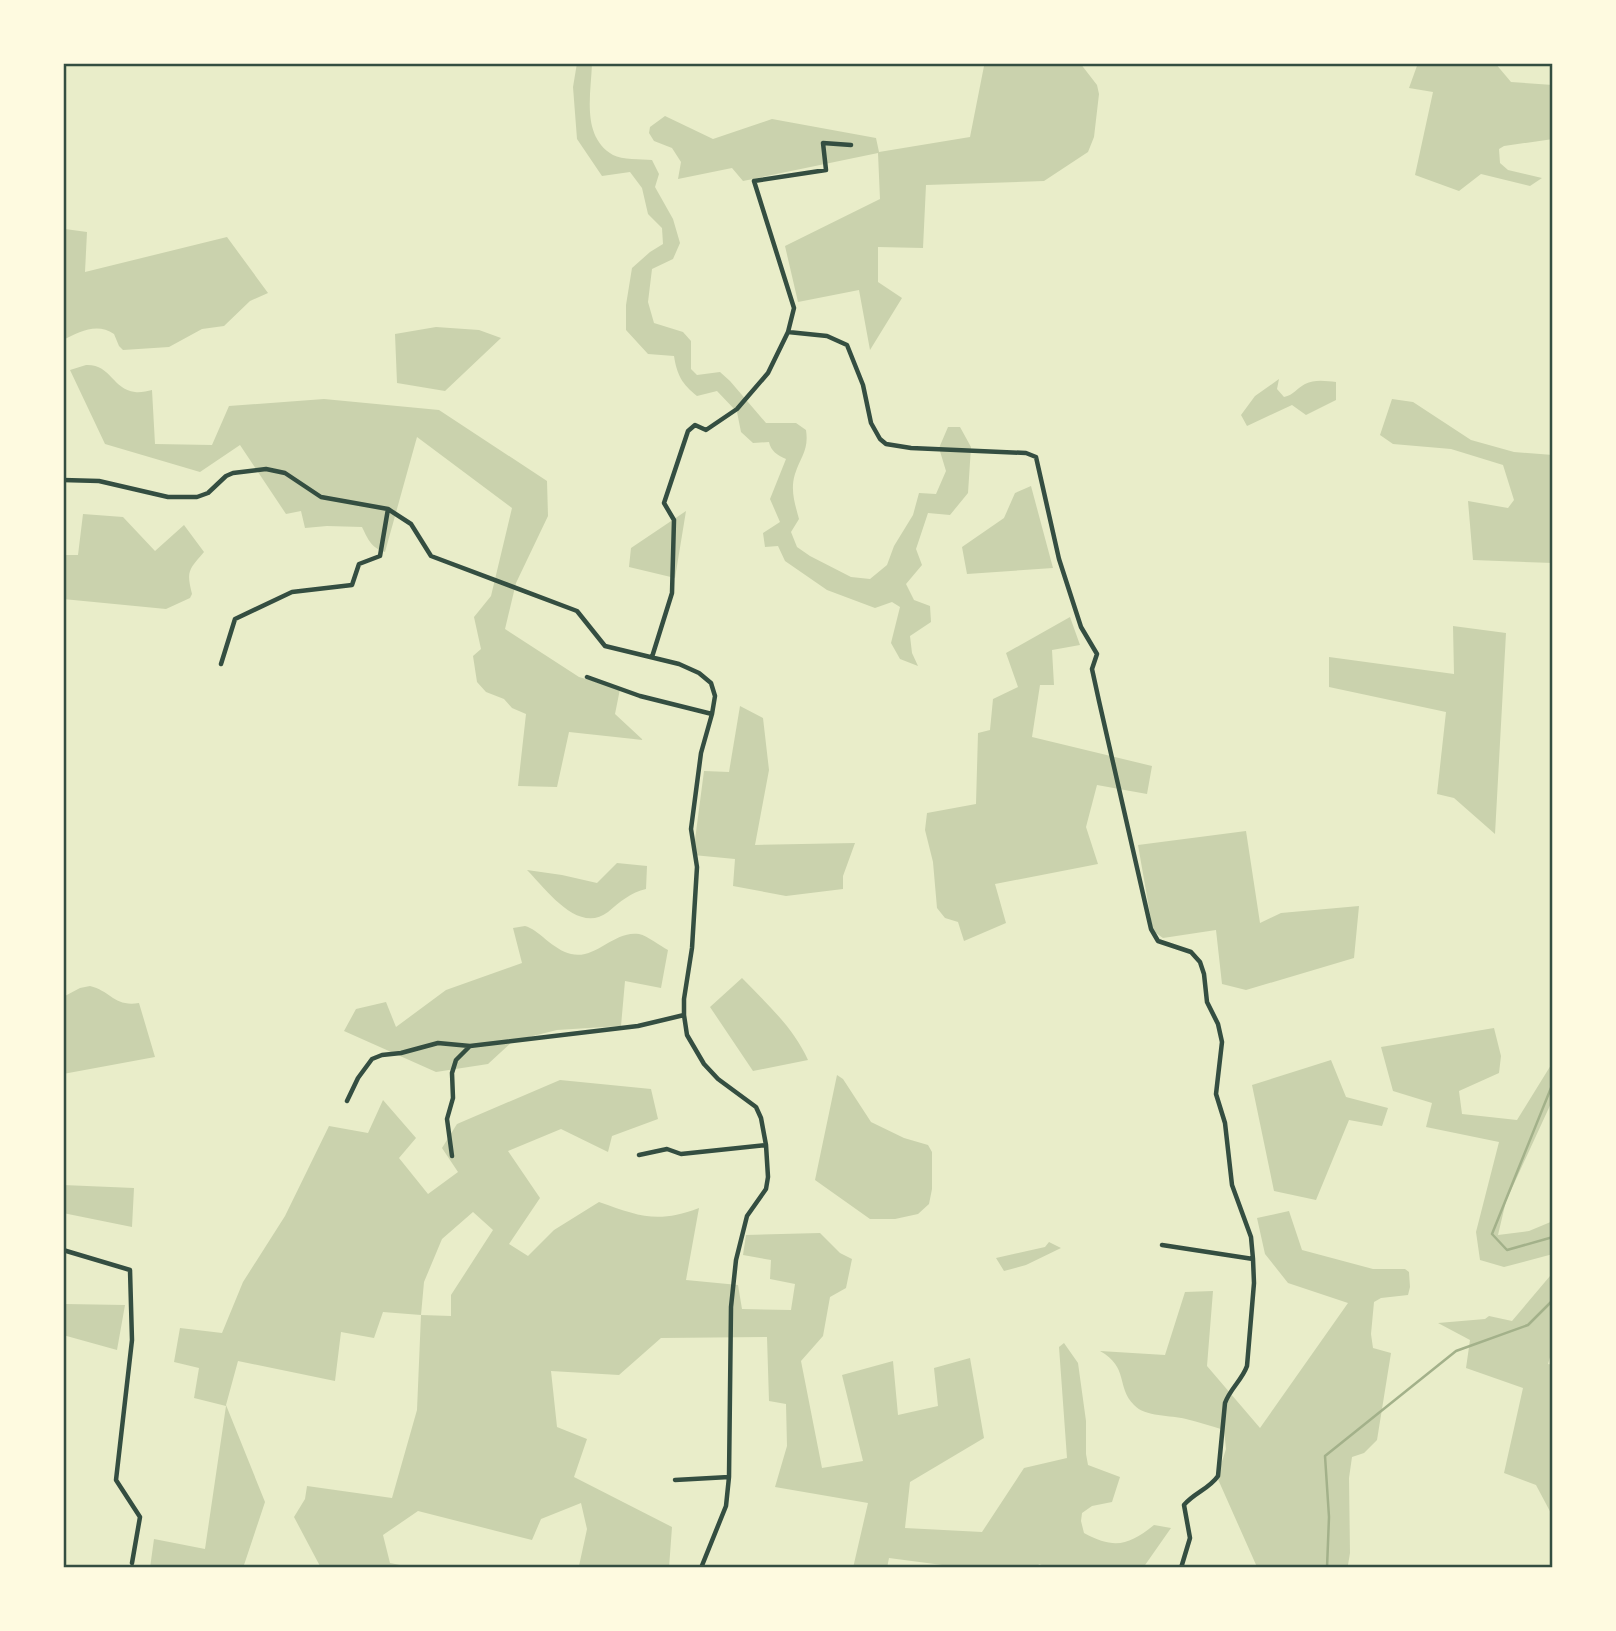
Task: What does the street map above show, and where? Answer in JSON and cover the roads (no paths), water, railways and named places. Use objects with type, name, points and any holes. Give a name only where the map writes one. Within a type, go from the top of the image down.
[{"type":"street","points":[[652,657],[672,593],[674,520],[664,503],[688,431],[695,425],[706,430],[737,409],[768,373],[788,332],[794,309],[754,181],[826,170],[823,143],[851,145]]},
{"type":"street","points":[[788,332],[827,336],[847,345],[863,385],[871,424],[886,444],[911,448],[1026,453],[1036,457],[1059,559],[1081,627],[1097,654],[1092,669],[1098,701],[1151,929],[1158,941],[1191,951],[1200,962],[1204,974],[1207,1002],[1222,1042],[1216,1094],[1225,1123],[1232,1185],[1251,1237],[1254,1283],[1247,1366],[1243,1378],[1228,1395],[1225,1403],[1217,1476],[1213,1483],[1184,1505],[1190,1538],[1181,1568]]},
{"type":"street","points":[[63,480],[99,481],[168,497],[197,497],[208,494],[226,476],[233,473],[265,468],[285,473],[321,497],[388,509],[411,524],[431,556],[577,611],[605,646],[679,664],[699,673],[711,683],[715,695],[701,753],[691,829],[697,867],[692,948],[684,1015],[687,1034],[704,1064],[718,1079],[756,1107],[766,1145],[768,1177],[766,1189],[747,1216],[733,1282],[726,1506],[701,1568]]},
{"type":"street","points":[[221,664],[235,618],[292,592],[352,585],[359,564],[380,556],[388,509]]},
{"type":"street","points":[[587,677],[639,696],[712,714]]},
{"type":"street","points":[[347,1101],[358,1078],[372,1059],[438,1043],[470,1046],[638,1026],[684,1015]]},
{"type":"street","points":[[452,1156],[447,1119],[453,1098],[452,1073],[456,1060],[470,1046]]},
{"type":"street","points":[[639,1155],[667,1149],[681,1154],[766,1145]]},
{"type":"street","points":[[1162,1245],[1253,1259]]},
{"type":"street","points":[[63,1250],[130,1270],[132,1340],[116,1480],[140,1517],[132,1563]]},
{"type":"street","points":[[675,1480],[729,1477]]},
{"type":"waterway","points":[[1553,1083],[1492,1234],[1507,1250],[1553,1237]]},
{"type":"waterway","points":[[1327,1568],[1329,1517],[1325,1456],[1456,1351],[1528,1325],[1553,1300]]}]
